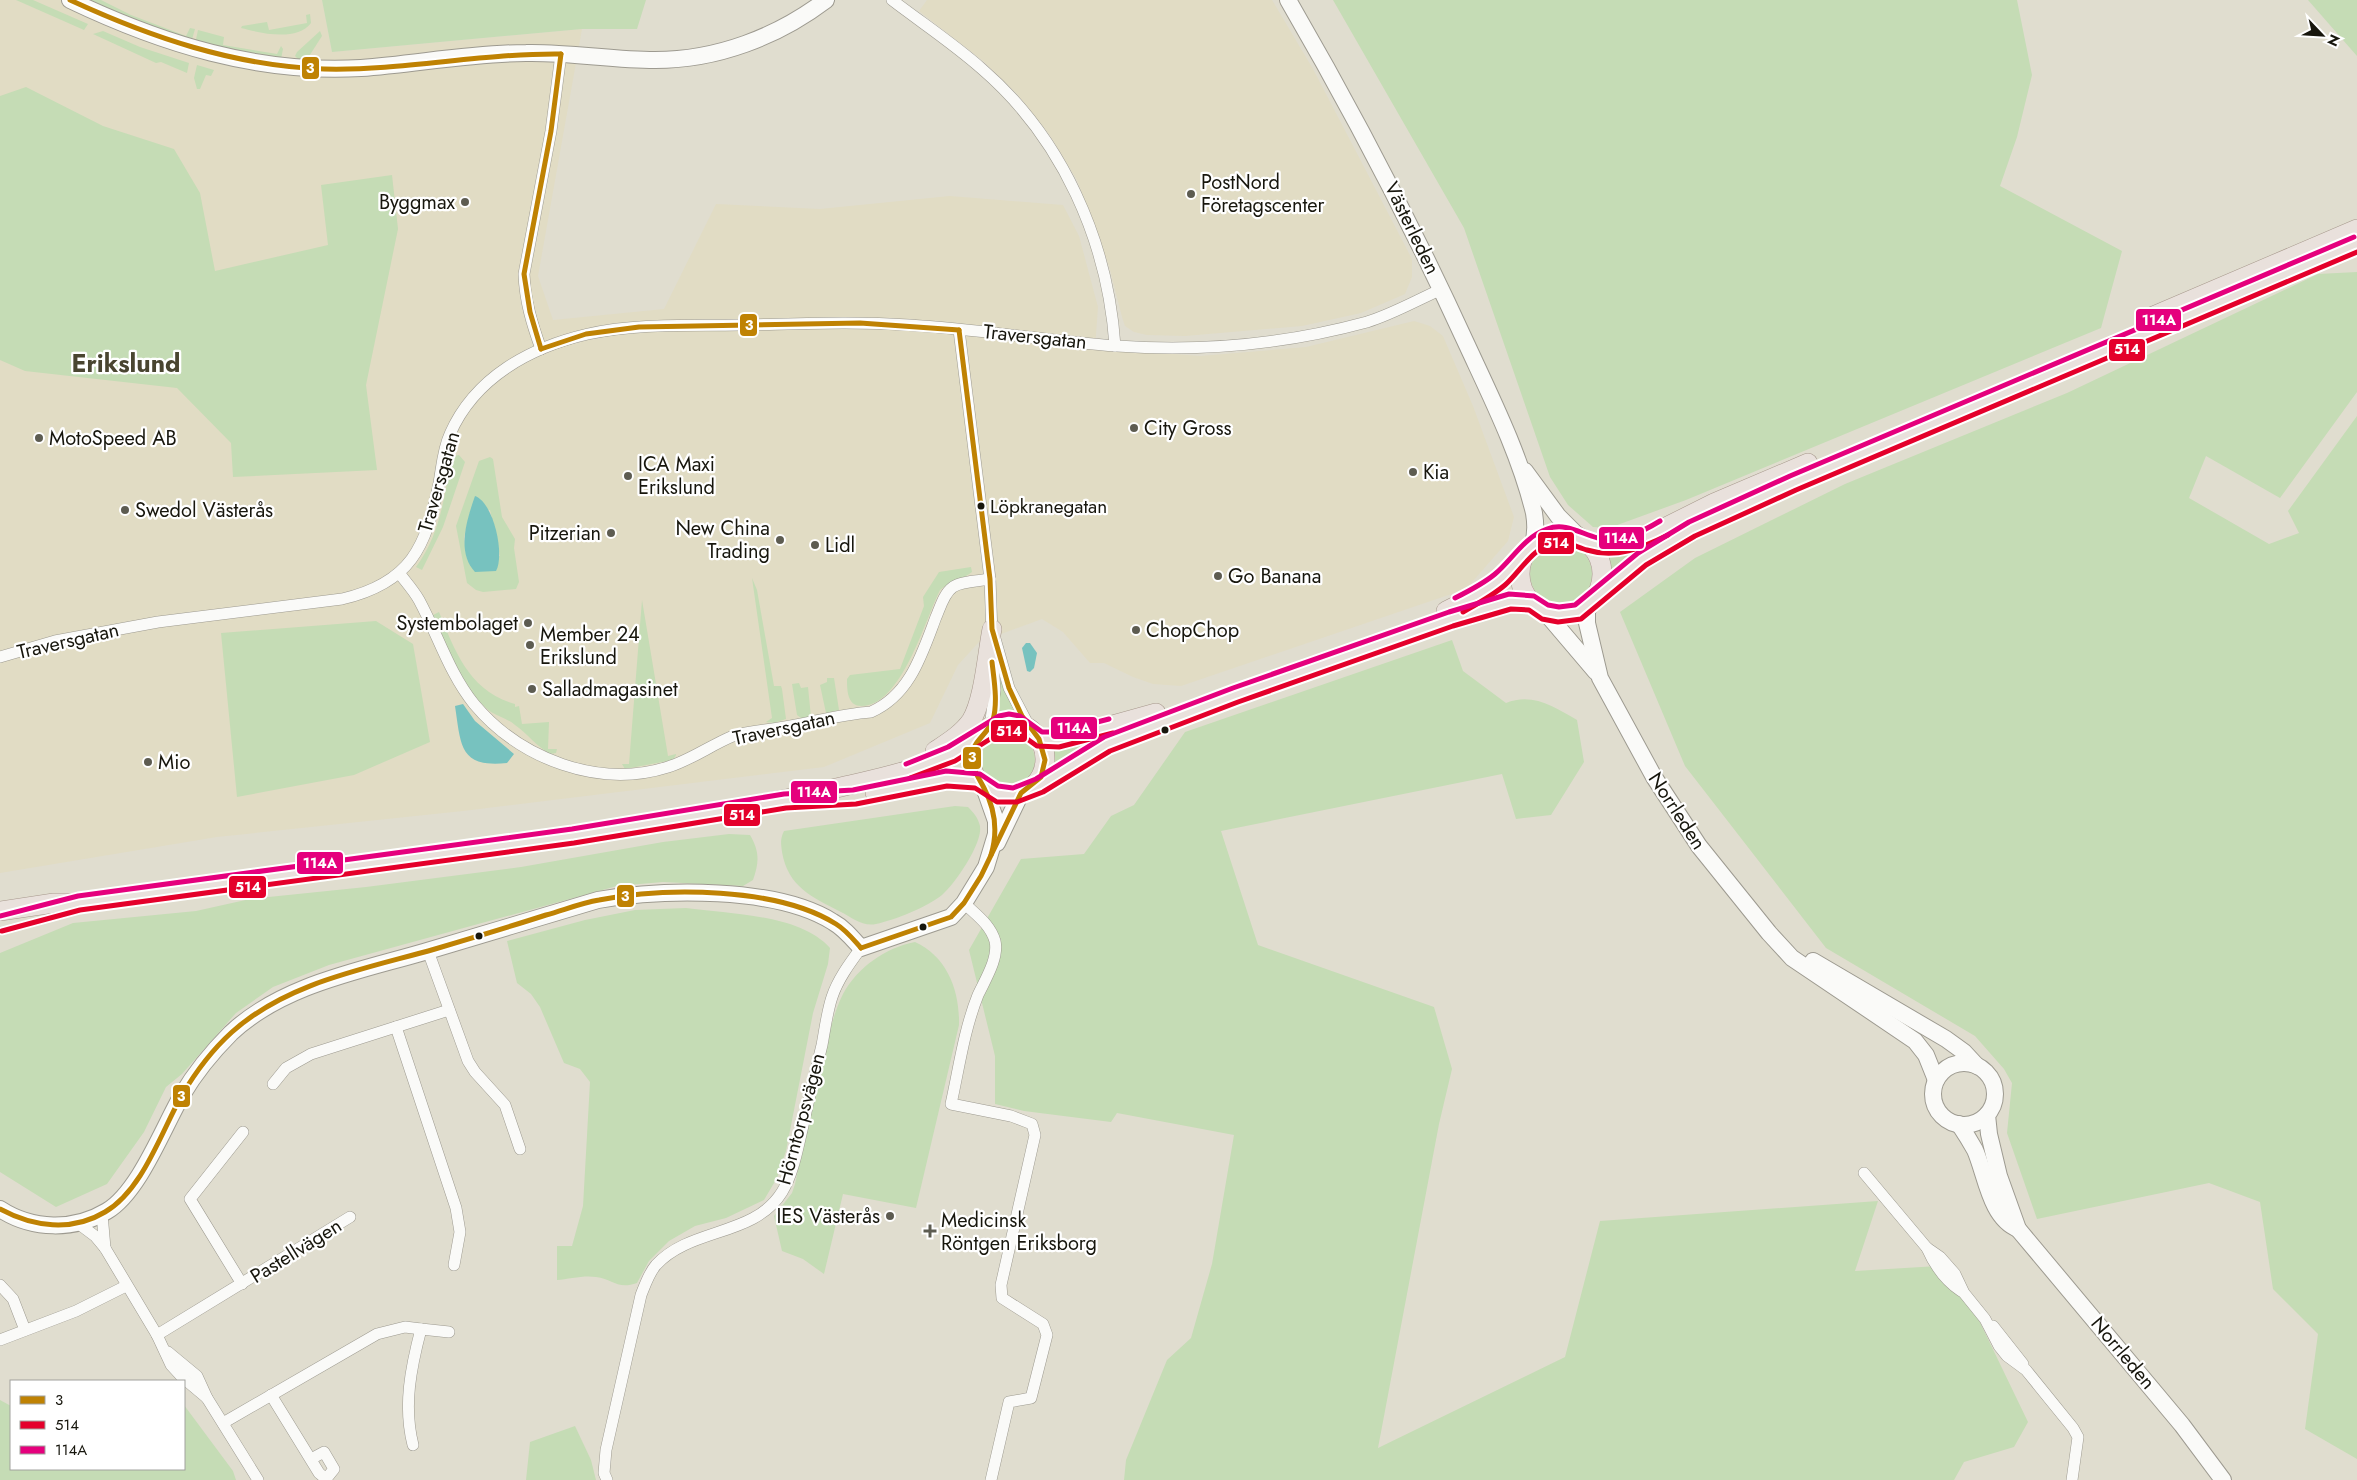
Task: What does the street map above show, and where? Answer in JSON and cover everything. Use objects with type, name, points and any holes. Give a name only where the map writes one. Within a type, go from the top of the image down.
[{"type":"main road","points":[[0,924],[79,903],[573,836],[784,801],[913,770],[965,747],[986,730],[1004,722],[1014,723],[1035,735],[1059,740],[1148,716],[1449,610],[1486,591],[1541,539],[1554,534],[1569,534],[1584,541],[1609,547],[1622,546],[1646,538],[1714,503],[2357,229]]},
{"type":"main road","points":[[784,801],[854,797],[947,778],[981,784],[1001,795],[1026,791],[1046,782],[1104,746],[1150,727],[1451,619],[1510,602],[1538,607],[1559,615],[1571,614],[1593,600],[1642,559],[1692,529],[1802,480],[2357,244]]},
{"type":"main road","points":[[2316,261],[2357,258]]},
{"type":"main road","points":[[1584,541],[1597,555],[1602,568],[1601,582],[1593,600]]},
{"type":"main road","points":[[1529,551],[1521,568],[1522,584],[1538,607]]},
{"type":"main road","points":[[784,801],[883,773],[929,755],[957,735],[970,722],[976,709],[992,629]]},
{"type":"main road","points":[[981,784],[972,766],[972,755],[976,742],[986,730]]},
{"type":"main road","points":[[1026,791],[1040,777],[1045,760],[1035,735]]},
{"type":"main road","points":[[0,911],[54,903],[79,903]]},
{"type":"street","points":[[70,0],[128,27],[164,40],[235,59],[268,64],[321,68],[360,68],[525,53],[653,60],[707,55],[741,46],[772,33],[803,16],[826,0]]},
{"type":"street","points":[[892,0],[983,70],[1019,107],[1046,143],[1071,184],[1090,228],[1109,298],[1114,346]]},
{"type":"street","name":"Västerleden","points":[[1288,0],[1351,111],[1442,289],[1519,464],[1534,518],[1536,533],[1529,551]]},
{"type":"street","points":[[541,349],[525,295],[524,274],[551,131],[561,54]]},
{"type":"street","name":"Traversgatan","points":[[0,657],[56,641],[158,622],[342,599],[361,594],[399,573],[410,562],[430,525],[445,447],[460,416],[477,392],[504,368],[541,349],[586,334],[639,327],[860,323],[959,330],[1114,346],[1198,347],[1293,338],[1369,321],[1442,289]]},
{"type":"street","points":[[959,330],[990,579],[995,690],[986,730]]},
{"type":"street","name":"Västerleden","points":[[1519,464],[1558,516],[1584,541]]},
{"type":"street","name":"Traversgatan","points":[[399,573],[419,600],[454,674],[474,704],[491,721],[527,748],[550,760],[602,774],[634,774],[656,770],[670,766],[734,736],[871,712],[888,704],[907,683],[926,644],[940,607],[950,590],[955,585],[990,579]]},
{"type":"street","name":"Norrleden","points":[[1593,600],[1587,612],[1587,623],[1600,678]]},
{"type":"street","name":"Norrleden","points":[[1538,607],[1600,678],[1644,760],[1699,846],[1769,933],[1792,958],[1915,1041],[1926,1055],[1936,1080]]},
{"type":"street","points":[[992,629],[1009,688],[1035,735]]},
{"type":"street","points":[[981,784],[996,821],[996,834],[992,852]]},
{"type":"street","points":[[0,1209],[35,1224],[64,1226],[79,1224],[102,1214],[121,1201],[134,1182],[183,1094],[204,1064],[244,1023],[283,999],[308,988],[598,900],[621,896],[677,893],[776,900],[797,905],[833,921],[861,948],[951,917],[964,903],[981,876],[992,852],[1026,791]]},
{"type":"street","points":[[964,903],[988,926],[995,943],[994,958],[974,1006],[966,1032],[951,1104],[1012,1116],[1032,1124],[1035,1135],[1001,1285],[1002,1298],[1043,1324],[1048,1335],[1030,1398],[1009,1402],[991,1480]]},
{"type":"street","name":"Norrleden","points":[[1769,933],[1946,1040],[1964,1052],[1977,1066]]},
{"type":"street","name":"Hörntorpsvägen","points":[[607,1480],[604,1473],[606,1450],[641,1295],[650,1274],[664,1257],[673,1252],[759,1216],[766,1211],[782,1192],[796,1155],[832,996],[844,970],[861,948]]},
{"type":"street","points":[[428,951],[468,1061],[505,1105],[520,1149]]},
{"type":"street","points":[[274,1084],[286,1068],[311,1054],[449,1010]]},
{"type":"street","points":[[396,1027],[456,1208],[460,1232],[454,1265]]},
{"type":"street","points":[[1962,1063],[1977,1066],[1988,1075],[1994,1088],[1994,1102],[1987,1115],[1974,1123],[1959,1124],[1947,1120],[1935,1106],[1933,1094],[1936,1080],[1947,1068],[1954,1064],[1962,1063]]},
{"type":"street","name":"Norrleden","points":[[1987,1115],[1989,1134],[1999,1176],[2018,1229],[2182,1425],[2224,1480]]},
{"type":"street","name":"Norrleden","points":[[1959,1124],[1976,1152],[1988,1188],[2000,1214],[2009,1225],[2018,1229]]},
{"type":"street","name":"Pastellvägen","points":[[242,1284],[190,1199],[243,1132]]},
{"type":"street","points":[[1864,1173],[1927,1248],[1946,1263],[1955,1274],[1964,1293],[1994,1327],[2073,1428],[2078,1437],[2072,1480]]},
{"type":"street","points":[[102,1214],[105,1248]]},
{"type":"street","name":"Pastellvägen","points":[[157,1335],[350,1218]]},
{"type":"street","points":[[79,1224],[95,1236],[105,1248],[166,1351],[197,1376],[207,1398],[224,1422],[258,1480]]},
{"type":"street","points":[[0,1285],[13,1299],[25,1330]]},
{"type":"street","points":[[0,1340],[76,1311],[126,1286]]},
{"type":"street","points":[[224,1422],[377,1334],[405,1327],[449,1332]]},
{"type":"street","points":[[413,1445],[408,1394],[413,1359],[421,1329]]},
{"type":"street","points":[[271,1395],[311,1459]]},
{"type":"shaded area","name":"Erikslund","points":[[0,0],[322,0],[332,52],[582,29],[538,276],[553,320],[664,309],[716,204],[820,209],[950,196],[1063,205],[1079,236],[1098,307],[1095,348],[1200,356],[1306,347],[1414,321],[1430,326],[1443,336],[1473,406],[1514,517],[1508,541],[1466,589],[1181,686],[1153,684],[1104,663],[1090,663],[1063,632],[1042,619],[979,642],[958,665],[930,723],[824,767],[463,811],[217,837],[0,873]]},
{"type":"shaded area","points":[[927,0],[1272,0],[1313,69],[1412,259],[1412,277],[1405,294],[1361,313],[1302,326],[1185,336],[1147,335],[1134,332],[1125,326],[1109,266],[1077,180],[1049,134],[1017,94],[982,60],[919,11]]},
{"type":"green space","points":[[16,0],[33,0],[88,24],[84,30]]},
{"type":"green space","points":[[83,0],[101,0],[131,15],[186,36],[190,28],[195,29],[191,43]]},
{"type":"green space","points":[[322,0],[646,0],[637,29],[582,29],[332,52]]},
{"type":"green space","points":[[1333,0],[2017,0],[2032,75],[2017,137],[2000,186],[2122,251],[2101,328],[1686,500],[1609,528],[1593,527],[1568,505],[1550,477],[1464,228]]},
{"type":"green space","points":[[2308,0],[2357,0],[2357,56]]},
{"type":"green space","points":[[310,14],[311,23],[305,29],[288,34],[268,34],[241,28],[242,26],[267,22],[269,30],[307,23],[306,15]]},
{"type":"green space","points":[[198,30],[224,37],[223,45],[277,54],[281,46],[283,49],[281,59],[195,44]]},
{"type":"green space","points":[[103,31],[140,47],[189,63],[187,73],[161,62],[156,63],[93,34]]},
{"type":"green space","points":[[320,31],[322,36],[306,61],[300,61],[295,56],[297,52]]},
{"type":"green space","points":[[197,65],[214,70],[211,76],[206,75],[200,89],[197,89],[194,78]]},
{"type":"green space","points":[[26,87],[103,126],[174,149],[200,193],[215,271],[328,245],[321,185],[392,175],[398,229],[366,385],[377,470],[233,477],[231,443],[177,388],[25,371],[0,360],[0,96]]},
{"type":"green space","points":[[2357,272],[2357,392],[2280,498],[2206,456],[2189,498],[2269,544],[2299,533],[2288,511],[2357,416],[2357,1459],[2305,1429],[2318,1334],[2273,1289],[2260,1202],[2209,1183],[2037,1219],[2007,1133],[2012,1083],[2004,1069],[1975,1036],[1826,948],[1685,766],[1620,612],[1695,558],[1845,484],[2067,393],[2318,274]]},
{"type":"green space","points":[[459,455],[465,462],[443,527],[422,570],[416,567],[431,542],[436,529],[451,460],[453,456]]},
{"type":"green space","points":[[490,457],[493,459],[502,517],[515,539],[514,548],[519,582],[516,589],[483,592],[476,590],[467,583],[456,526],[479,461]],"holes":[[[490,510],[500,556],[466,553],[464,537],[470,513]]]},
{"type":"green space","points":[[1561,543],[1573,545],[1583,552],[1590,562],[1592,574],[1590,586],[1583,596],[1573,603],[1561,605],[1549,603],[1539,596],[1532,586],[1530,574],[1532,562],[1539,552],[1549,545]]},
{"type":"green space","points":[[1642,549],[1609,576],[1604,554]]},
{"type":"green space","points":[[971,567],[972,572],[940,590],[910,660],[900,678],[888,693],[875,703],[861,706],[853,703],[850,700],[847,687],[847,679],[850,675],[900,669],[924,606],[923,597],[939,572]]},
{"type":"green space","points":[[752,578],[757,590],[774,686],[781,686],[782,689],[786,719],[774,723],[766,722],[772,718]]},
{"type":"green space","points":[[642,600],[668,756],[676,755],[673,760],[625,769],[622,764],[629,764]]},
{"type":"green space","points":[[439,612],[458,655],[475,679],[486,690],[499,698],[515,704],[515,707],[519,706],[522,724],[549,722],[548,749],[557,749],[556,753],[550,754],[512,723],[491,712],[481,703],[464,681],[450,655],[433,617],[433,615]]},
{"type":"green space","points":[[376,621],[413,644],[430,742],[354,775],[237,797],[221,633]]},
{"type":"green space","points":[[1452,640],[1463,671],[1506,703],[1525,699],[1543,702],[1577,720],[1584,762],[1551,815],[1516,819],[1502,774],[1221,831],[1258,945],[1434,1007],[1452,1069],[1439,1124],[1378,1448],[1565,1357],[1600,1221],[1878,1201],[1855,1271],[1938,1266],[1974,1310],[2028,1422],[2014,1447],[1964,1462],[1954,1480],[1124,1480],[1126,1460],[1167,1360],[1191,1338],[1212,1264],[1234,1135],[1117,1113],[1111,1122],[1024,1111],[995,1104],[995,1056],[969,950],[1021,859],[1084,854],[1111,816],[1134,805],[1185,732]]},
{"type":"green space","points":[[827,678],[834,678],[839,710],[826,713],[820,685],[827,682]]},
{"type":"green space","points":[[1000,679],[1016,716],[998,716],[1000,707]]},
{"type":"green space","points":[[799,683],[801,688],[808,687],[811,717],[801,718],[797,715],[792,684]]},
{"type":"green space","points":[[1008,733],[1018,735],[1027,741],[1033,750],[1035,760],[1033,770],[1027,779],[1018,785],[1008,787],[998,785],[989,779],[983,770],[981,760],[983,750],[989,741],[998,735]]},
{"type":"green space","points":[[1096,740],[1049,774],[1052,762],[1050,748]]},
{"type":"green space","points":[[955,806],[968,807],[976,816],[980,826],[977,842],[967,863],[954,882],[936,900],[892,919],[871,925],[853,919],[803,890],[790,874],[785,864],[781,844],[784,831]]},
{"type":"green space","points":[[729,834],[750,835],[756,847],[758,858],[753,880],[743,886],[663,882],[617,886],[329,965],[273,987],[236,1013],[182,1074],[166,1087],[144,1132],[107,1184],[56,1207],[0,1172],[0,953],[73,923],[196,911],[250,899],[366,887],[521,867],[663,842]]},
{"type":"green space","points":[[686,908],[743,914],[783,922],[801,928],[817,937],[830,948],[828,964],[813,1013],[786,1151],[777,1178],[764,1200],[726,1218],[695,1226],[669,1241],[649,1261],[637,1283],[620,1285],[602,1278],[591,1277],[557,1280],[557,1246],[572,1246],[583,1206],[590,1082],[580,1069],[564,1063],[540,1007],[531,994],[517,983],[507,941],[585,920],[635,910]]},
{"type":"green space","points":[[915,942],[936,957],[944,966],[954,988],[959,1013],[959,1025],[916,1208],[843,1194],[824,1274],[803,1259],[782,1251],[774,1216],[792,1193],[795,1184],[829,1035],[843,994],[856,975],[873,960],[893,949]]},
{"type":"green space","points":[[0,1400],[10,1405],[10,1470],[185,1470],[185,1406],[233,1471],[236,1480],[0,1480]]},
{"type":"green space","points":[[575,1426],[591,1460],[596,1480],[526,1480],[530,1442]]},
{"type":"water","points":[[475,496],[488,508],[496,530],[499,554],[496,571],[475,572],[469,564],[466,555],[466,525]]},
{"type":"water","points":[[1026,643],[1030,643],[1037,653],[1034,668],[1030,672],[1027,671],[1022,648]]},
{"type":"water","points":[[463,704],[475,721],[514,754],[507,763],[491,764],[479,762],[465,751],[461,742],[455,706]]},
{"type":"transit line","name":"3","points":[[70,0],[131,26],[193,47],[225,56],[291,67],[354,69],[502,56],[561,54]]},
{"type":"transit line","name":"3","points":[[541,349],[530,312],[524,274],[551,131],[561,54]]},
{"type":"transit line","name":"114A","points":[[0,916],[78,896],[572,829],[784,794],[853,790],[946,771],[980,774],[998,786],[1013,788],[1036,779],[1104,737],[1233,688],[1449,612],[1509,594],[1534,596],[1548,605],[1559,607],[1575,605],[1638,553],[1689,522],[1790,476],[2354,237]]},
{"type":"transit line","name":"514","points":[[2,931],[80,910],[574,843],[786,808],[856,804],[947,786],[975,788],[997,802],[1017,802],[1043,792],[1110,751],[1238,702],[1453,626],[1511,609],[1529,610],[1542,619],[1558,622],[1581,619],[1646,565],[1695,536],[1796,490],[2357,252]]},
{"type":"transit line","name":"3","points":[[541,349],[586,334],[639,327],[860,323],[959,330]]},
{"type":"transit line","name":"3","points":[[861,948],[951,917],[964,903],[981,876],[1021,793],[1041,777],[1045,760],[1039,739],[1022,716],[1009,688],[992,629],[990,579],[959,330]]},
{"type":"transit line","name":"114A","points":[[1455,598],[1490,578],[1525,543],[1547,529],[1561,527],[1573,529],[1598,538],[1614,539],[1638,533],[1660,521]]},
{"type":"transit line","name":"514","points":[[1463,612],[1500,589],[1511,580],[1533,555],[1546,545],[1563,542],[1587,550],[1619,553],[1639,548],[1668,535]]},
{"type":"transit line","name":"3","points":[[991,855],[995,829],[993,812],[988,796],[975,771],[972,753],[993,720],[995,691],[992,662]]},
{"type":"transit line","name":"114A","points":[[906,764],[948,747],[999,716],[1009,714],[1020,716],[1042,732],[1058,732],[1109,719]]},
{"type":"transit line","name":"514","points":[[910,778],[955,761],[1003,731],[1016,731],[1037,746],[1059,747],[1113,733]]},
{"type":"transit line","name":"3","points":[[0,1209],[26,1220],[52,1225],[66,1225],[79,1222],[105,1212],[130,1190],[141,1175],[182,1095],[204,1062],[218,1046],[254,1015],[302,989],[328,979],[586,903],[656,893],[720,893],[784,903],[812,912],[836,924],[861,948]]},
{"type":"place","name":"PostNord Företagscenter","points":[[1191,194]]},
{"type":"place","name":"Byggmax","points":[[465,202]]},
{"type":"place","name":"City Gross","points":[[1134,428]]},
{"type":"place","name":"MotoSpeed AB","points":[[39,438]]},
{"type":"place","name":"Kia","points":[[1413,472]]},
{"type":"place","name":"ICA Maxi Erikslund","points":[[628,476]]},
{"type":"place","name":"Löpkranegatan","points":[[981,506]]},
{"type":"place","name":"Swedol Västerås","points":[[125,510]]},
{"type":"place","name":"Pitzerian","points":[[611,533]]},
{"type":"place","name":"New China Trading","points":[[780,540]]},
{"type":"place","name":"Lidl","points":[[815,545]]},
{"type":"place","name":"Go Banana","points":[[1218,576]]},
{"type":"place","name":"Systembolaget","points":[[528,623]]},
{"type":"place","name":"ChopChop","points":[[1136,630]]},
{"type":"place","name":"Member 24 Erikslund","points":[[530,645]]},
{"type":"place","name":"Salladmagasinet","points":[[532,689]]},
{"type":"place","name":"Mio","points":[[148,762]]},
{"type":"place","name":"IES Västerås","points":[[890,1216]]},
{"type":"place","name":"Medicinsk Röntgen Eriksborg","points":[[930,1231]]},
{"type":"district","name":"Erikslund","points":[[126,363]]}]
